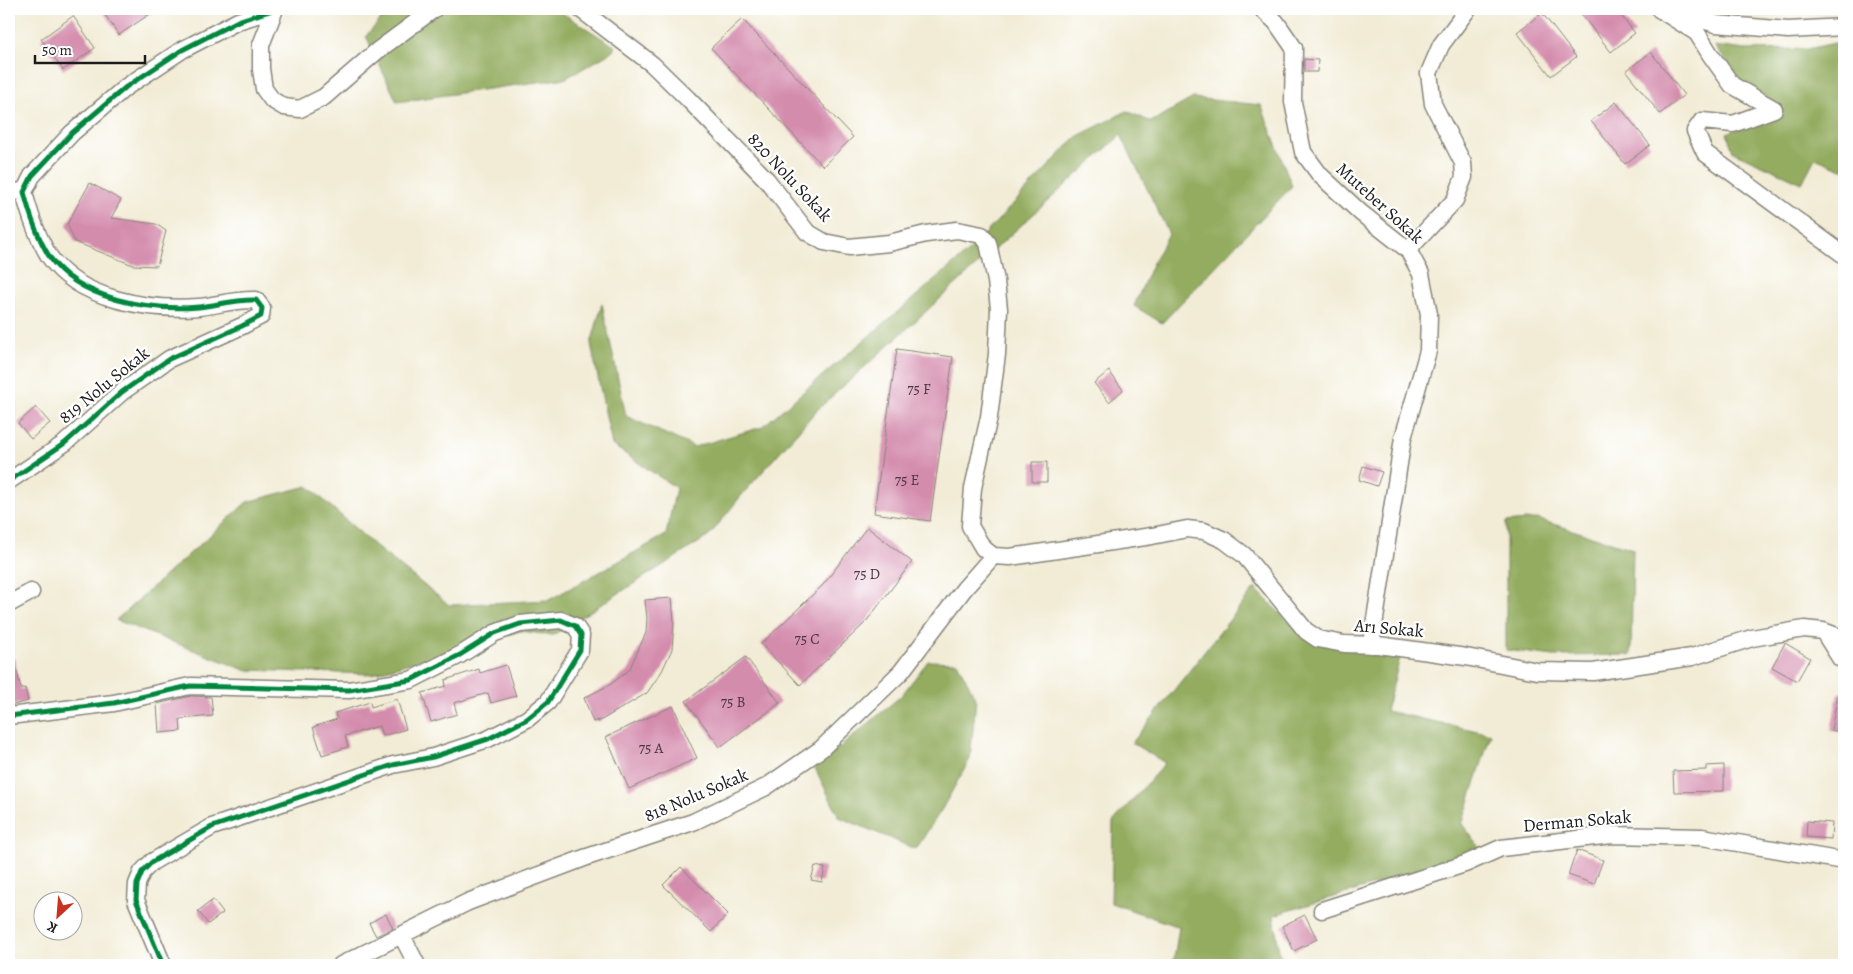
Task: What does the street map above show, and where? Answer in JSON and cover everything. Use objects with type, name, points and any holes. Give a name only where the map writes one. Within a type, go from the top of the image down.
[{"type":"street","points":[[275,9],[261,45],[261,69],[264,89],[272,100],[284,107],[300,109],[324,98],[377,52],[434,9]]},
{"type":"street","name":"819 Nolu Sokak","points":[[9,481],[65,443],[122,392],[169,359],[261,316],[262,308],[256,300],[241,299],[199,307],[158,307],[123,301],[90,290],[67,275],[49,256],[28,208],[17,191],[72,133],[126,87],[198,42],[238,21],[275,9]]},
{"type":"street","name":"820 Nolu Sokak","points":[[580,9],[652,64],[768,180],[808,232],[824,242],[849,246],[889,243],[926,234],[957,230],[982,235],[988,244],[996,281],[999,309],[997,354],[989,418],[973,488],[970,526],[983,548],[993,556]]},
{"type":"street","name":"Muteber Sokak","points":[[1262,9],[1276,22],[1294,48],[1293,102],[1303,152],[1320,175],[1361,213],[1408,250],[1421,274],[1429,314],[1428,351],[1403,438],[1371,645]]},
{"type":"street","points":[[1408,250],[1456,200],[1464,177],[1463,163],[1432,104],[1429,73],[1442,45],[1468,9]]},
{"type":"street","points":[[1659,9],[1697,33],[1732,85],[1774,109],[1732,124],[1702,121],[1694,131],[1705,153],[1844,255]]},
{"type":"street","points":[[1665,9],[1716,24],[1788,30],[1844,27]]},
{"type":"street","name":"Arı Sokak","points":[[993,556],[1010,557],[1187,529],[1204,531],[1224,540],[1244,555],[1306,632],[1318,638],[1344,644],[1371,645],[1466,657],[1537,671],[1593,672],[1692,657],[1752,638],[1804,629],[1822,631],[1844,639]]},
{"type":"street","name":"818 Nolu Sokak","points":[[341,965],[468,902],[587,857],[693,822],[766,787],[821,749],[901,672],[964,589],[993,556]]},
{"type":"street","points":[[9,604],[30,592]]},
{"type":"street","points":[[9,716],[114,703],[190,686],[348,690],[411,680],[460,655],[495,633],[520,624],[561,620],[575,626],[581,635],[580,650],[548,702],[527,719],[488,739],[432,758],[393,765],[212,827],[152,862],[142,872],[136,884],[136,900],[163,965]]},
{"type":"street","points":[[1822,631],[1844,661]]},
{"type":"street","name":"Derman Sokak","points":[[1322,910],[1465,864],[1501,848],[1612,835],[1702,837],[1844,861]]},
{"type":"street","points":[[402,936],[418,965]]},
{"type":"green space","points":[[390,9],[556,9],[616,47],[607,55],[566,78],[397,102],[366,36]]},
{"type":"green space","points":[[1844,41],[1844,170],[1815,158],[1802,183],[1733,152],[1727,133],[1760,121],[1759,106],[1715,46],[1745,50],[1807,49]]},
{"type":"green space","points":[[1193,98],[1261,105],[1292,186],[1162,323],[1134,306],[1154,260],[1169,234],[1121,135],[817,410],[741,496],[709,536],[553,635],[520,631],[372,674],[245,670],[116,620],[247,502],[308,486],[376,547],[449,605],[549,600],[666,535],[676,488],[612,445],[591,344],[602,304],[626,416],[694,447],[762,427],[969,251],[1076,137],[1127,111],[1151,122]]},
{"type":"green space","points":[[1537,519],[1633,549],[1631,655],[1554,656],[1506,650],[1506,522]]},
{"type":"green space","points":[[1255,588],[1305,638],[1401,654],[1386,711],[1491,734],[1462,824],[1481,849],[1414,873],[1274,915],[1279,953],[1288,965],[1173,965],[1179,927],[1111,903],[1113,822],[1165,763],[1132,743]]},
{"type":"green space","points":[[928,661],[957,662],[976,699],[970,759],[942,809],[916,849],[839,817],[815,768],[901,696]]},
{"type":"building","points":[[101,9],[157,9],[119,35]]},
{"type":"building","points":[[1577,9],[1616,9],[1635,33],[1611,52]]},
{"type":"building","points":[[1542,13],[1576,57],[1551,76],[1517,32]]},
{"type":"building","points":[[73,16],[95,48],[63,70],[41,39]]},
{"type":"building","points":[[742,19],[853,137],[823,166],[711,48]]},
{"type":"building","points":[[1651,52],[1684,95],[1660,114],[1626,71]]},
{"type":"building","points":[[1304,59],[1318,60],[1317,72],[1304,72]]},
{"type":"building","points":[[1616,102],[1650,145],[1625,164],[1591,121]]},
{"type":"building","points":[[90,183],[121,200],[111,218],[156,224],[166,231],[157,266],[133,265],[75,242],[67,224]]},
{"type":"building","points":[[897,349],[953,357],[930,521],[874,513]]},
{"type":"building","points":[[1109,371],[1123,390],[1109,402],[1094,383]]},
{"type":"building","points":[[36,407],[50,423],[31,439],[18,423]]},
{"type":"building","points":[[1032,462],[1047,462],[1047,482],[1032,482]]},
{"type":"building","points":[[1363,466],[1382,472],[1377,486],[1359,480]]},
{"type":"building","points":[[867,527],[912,562],[865,623],[800,685],[761,644],[823,585]]},
{"type":"building","points":[[672,598],[674,621],[672,649],[662,671],[647,693],[598,722],[598,720],[593,722],[584,698],[611,684],[629,670],[646,633],[645,600]]},
{"type":"building","points":[[1785,643],[1810,658],[1797,681],[1772,667]]},
{"type":"building","points":[[746,657],[780,703],[720,747],[686,701]]},
{"type":"building","points":[[9,658],[14,658],[21,689],[25,688],[28,701],[9,706]]},
{"type":"building","points":[[506,665],[516,696],[491,703],[488,693],[454,703],[457,714],[431,722],[422,693],[446,686],[445,680],[479,669],[480,673]]},
{"type":"building","points":[[1838,693],[1844,693],[1844,733],[1831,730]]},
{"type":"building","points":[[191,696],[211,697],[213,716],[180,719],[181,731],[159,733],[157,704]]},
{"type":"building","points":[[397,699],[406,729],[382,736],[379,726],[345,736],[348,747],[322,755],[313,727],[337,719],[335,713],[370,702],[371,707]]},
{"type":"building","points":[[673,706],[697,758],[629,789],[606,737]]},
{"type":"building","points":[[1724,765],[1724,791],[1674,792],[1673,771],[1706,770],[1706,766]]},
{"type":"building","points":[[1807,821],[1832,823],[1831,839],[1806,837]]},
{"type":"building","points":[[1577,850],[1603,860],[1594,884],[1568,875]]},
{"type":"building","points":[[815,866],[825,868],[822,882],[811,880]]},
{"type":"building","points":[[681,867],[728,914],[711,932],[663,885]]},
{"type":"building","points":[[213,900],[223,913],[208,924],[198,911]]},
{"type":"building","points":[[386,914],[393,928],[376,936],[369,923]]},
{"type":"building","points":[[1305,915],[1317,939],[1294,951],[1282,926]]},
{"type":"cycle path","points":[[9,481],[65,443],[122,392],[169,359],[261,316],[262,308],[256,300],[180,308],[138,304],[117,300],[97,293],[78,283],[62,271],[49,256],[34,225],[24,192],[32,176],[72,133],[126,87],[182,50],[238,21],[275,9]]},
{"type":"cycle path","points":[[9,716],[114,703],[190,686],[349,690],[411,680],[460,655],[495,633],[520,624],[561,620],[575,626],[581,635],[580,650],[548,702],[527,719],[488,739],[433,757],[393,765],[212,827],[152,862],[142,872],[137,884],[136,900],[163,965]]}]
